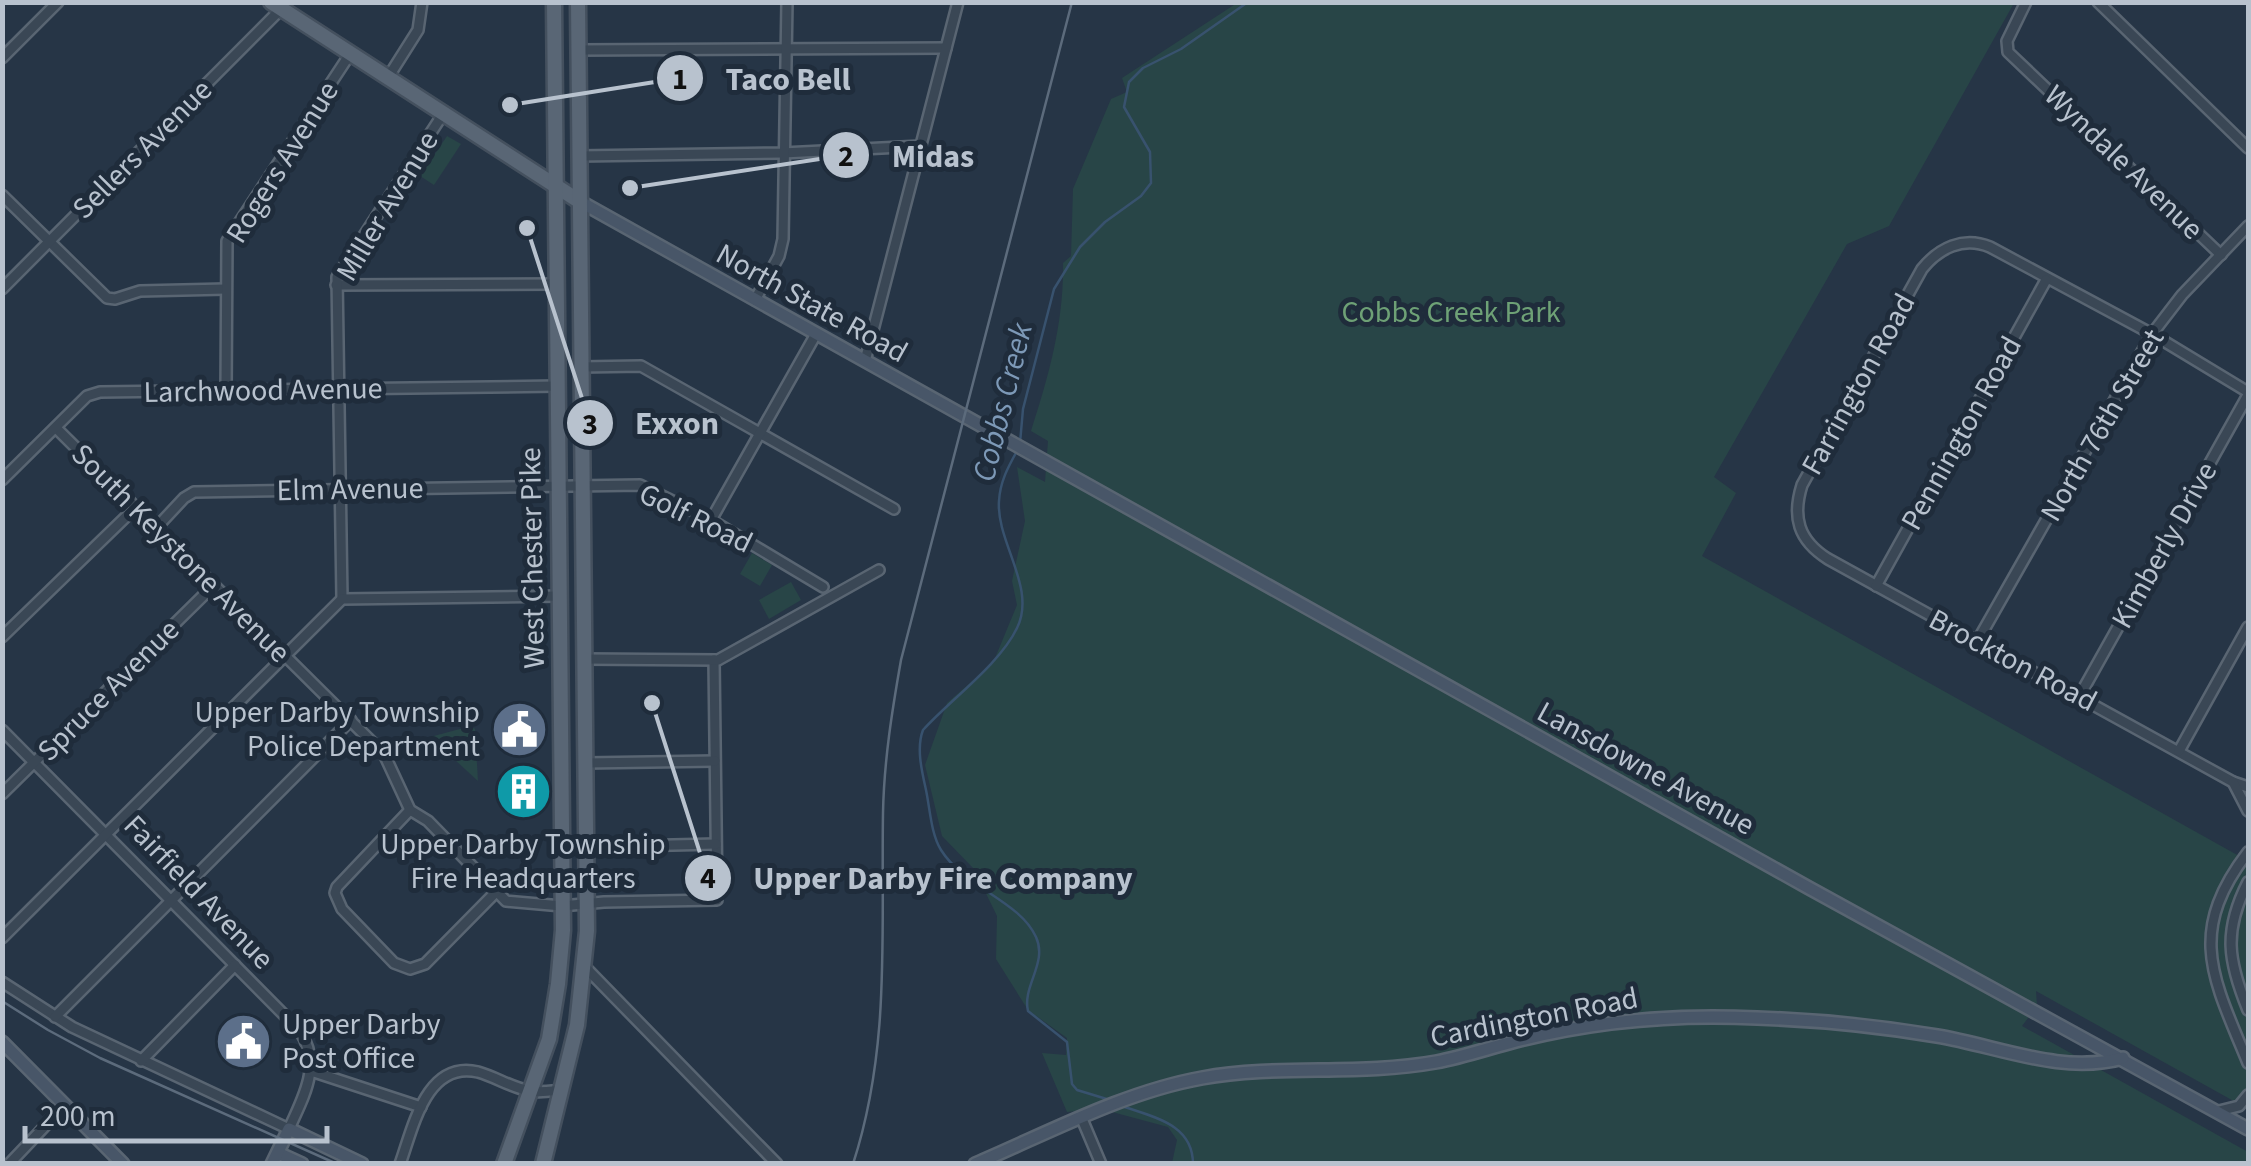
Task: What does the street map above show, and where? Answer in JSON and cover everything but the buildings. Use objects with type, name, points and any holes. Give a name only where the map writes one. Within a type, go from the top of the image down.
[{"type":"main road","name":"West Chester Pike","points":[[504,1164],[552,1021],[561,956],[554,2]]},
{"type":"main road","name":"West Chester Pike","points":[[544,1164],[577,1025],[585,966],[587,905],[578,2]]},
{"type":"main road","points":[[276,6],[579,200]]},
{"type":"main road","name":"North State Road","points":[[579,200],[1020,447]]},
{"type":"main road","name":"Lansdowne Avenue","points":[[1020,447],[2248,1129]]},
{"type":"main road","points":[[561,702],[585,702]]},
{"type":"main road","name":"Cardington Road","points":[[975,1164],[1133,1098],[1201,1078],[1390,1069],[1624,1021],[1759,1018],[1941,1036],[2043,1060],[2106,1063],[2123,1058]]},
{"type":"main road","points":[[2,1042],[123,1164]]},
{"type":"main road","points":[[302,1164],[275,1158],[289,1129],[362,1164]]},
{"type":"street","points":[[2,58],[58,2]]},
{"type":"street","name":"Rogers Avenue","points":[[387,79],[418,30],[422,2]]},
{"type":"street","points":[[756,300],[780,256],[784,239],[786,2]]},
{"type":"street","points":[[865,361],[958,2]]},
{"type":"street","name":"Wyndale Avenue","points":[[2026,2],[2007,41],[2008,52],[2222,255]]},
{"type":"street","points":[[2098,2],[2248,148]]},
{"type":"street","name":"Sellers Avenue","points":[[2,289],[276,6]]},
{"type":"street","points":[[579,50],[946,48]]},
{"type":"street","name":"Rogers Avenue","points":[[226,392],[227,241],[350,54]]},
{"type":"street","name":"Miller Avenue","points":[[342,599],[336,285],[340,269],[442,114]]},
{"type":"street","points":[[580,156],[920,146]]},
{"type":"street","points":[[2,195],[107,298],[140,291],[226,290]]},
{"type":"street","name":"North 76th Street","points":[[1978,640],[2152,334],[2248,226]]},
{"type":"street","name":"Farrington Road","points":[[1800,530],[1796,505],[1802,485],[1922,269],[1944,248],[1981,244],[2046,280]]},
{"type":"street","points":[[2046,280],[2152,334],[2248,393]]},
{"type":"street","name":"Pennington Road","points":[[1876,586],[2046,280]]},
{"type":"street","points":[[336,285],[557,284]]},
{"type":"street","points":[[711,520],[816,334]]},
{"type":"street","points":[[581,367],[641,366],[894,508]]},
{"type":"street","name":"Larchwood Avenue","points":[[2,480],[92,394],[558,386]]},
{"type":"street","name":"Kimberly Drive","points":[[2080,695],[2248,393]]},
{"type":"street","name":"South Keystone Avenue","points":[[56,428],[384,754],[410,810],[428,821],[496,892]]},
{"type":"street","name":"Golf Road","points":[[559,486],[640,485],[711,520],[823,586]]},
{"type":"street","name":"Elm Avenue","points":[[156,528],[194,492],[559,486]]},
{"type":"street","points":[[2,637],[135,508]]},
{"type":"street","name":"Brockton Road","points":[[1800,530],[1816,552],[2248,787]]},
{"type":"street","points":[[584,659],[714,660],[729,656],[879,570]]},
{"type":"street","name":"Spruce Avenue","points":[[2,794],[214,585]]},
{"type":"street","points":[[2,938],[342,599],[560,596]]},
{"type":"street","points":[[2180,751],[2248,628]]},
{"type":"street","points":[[410,810],[337,886],[335,893],[342,909],[394,963],[410,969],[425,964],[496,892],[506,902],[562,906],[717,900],[714,660]]},
{"type":"street","points":[[55,1017],[351,720]]},
{"type":"street","name":"Fairfield Avenue","points":[[2,730],[300,1031],[311,1052],[312,1071]]},
{"type":"street","points":[[586,763],[715,762]]},
{"type":"street","points":[[2233,782],[2248,810]]},
{"type":"street","points":[[587,847],[716,844]]},
{"type":"street","points":[[2248,851],[2229,878],[2210,942],[2216,984],[2248,1063]]},
{"type":"street","points":[[2248,882],[2238,904],[2230,958],[2248,1010]]},
{"type":"street","points":[[141,1061],[235,966]]},
{"type":"street","points":[[585,966],[777,1164]]},
{"type":"street","points":[[2,982],[55,1017],[289,1129],[312,1071],[421,1107]]},
{"type":"street","points":[[2,1063],[13,1053]]},
{"type":"street","points":[[400,1164],[427,1094],[438,1082],[460,1072],[481,1073],[531,1091],[561,1090]]},
{"type":"street","points":[[2219,1111],[2239,1106],[2248,1095]]},
{"type":"street","points":[[9,1164],[65,1106]]},
{"type":"street","points":[[1088,1116],[1101,1164]]},
{"type":"green space","name":"Cobbs Creek Park","points":[[1237,3],[2014,3],[1889,226],[1847,244],[1714,477],[1736,493],[1702,556],[2248,861],[2239,888],[2248,894],[2248,1109],[2036,991],[2037,1006],[2022,1026],[2248,1152],[2248,1163],[1172,1163],[1177,1140],[1168,1127],[1101,1109],[1067,1112],[1042,1053],[1066,1055],[1067,1038],[1028,1010],[996,959],[997,916],[974,869],[942,836],[925,765],[947,703],[993,663],[1017,605],[1012,581],[1025,521],[1017,467],[1045,482],[1048,441],[1031,431],[1054,348],[1063,263],[1071,256],[1073,189],[1111,99],[1127,92],[1122,78]]},
{"type":"green space","points":[[447,136],[461,144],[434,185],[420,176]]},
{"type":"green space","points":[[752,553],[772,565],[760,586],[740,574]]},
{"type":"green space","points":[[791,582],[801,600],[769,619],[759,600]]},
{"type":"green space","points":[[471,726],[475,729],[478,781],[430,737]]},
{"type":"waterway","name":"Cobbs Creek","points":[[1020,443],[1023,409],[1054,289],[1080,247],[1151,183],[1150,152],[1124,107],[1129,82],[1143,68],[1181,49],[1248,2]]},
{"type":"waterway","name":"Cobbs Creek","points":[[1017,451],[1003,481],[999,501],[1003,533],[1019,581],[1022,613],[999,655],[923,730],[921,768],[941,850],[964,875],[1018,914],[1036,937],[1039,956],[1028,993],[1028,1011],[1067,1042],[1072,1084],[1077,1090],[1110,1100]]},
{"type":"waterway","name":"Cobbs Creek","points":[[1122,1106],[1158,1118],[1178,1131],[1186,1139],[1193,1164]]},
{"type":"tram line","points":[[853,1164],[865,1120],[879,1033],[884,794],[901,660],[1072,2]]},
{"type":"tram line","points":[[2,1001],[100,1058],[337,1164]]},
{"type":"place","name":"Taco Bell","points":[[510,105]]},
{"type":"place","name":"Midas","points":[[630,188]]},
{"type":"place","name":"Exxon","points":[[527,228]]},
{"type":"place","name":"Upper Darby Fire Company","points":[[652,703]]},
{"type":"place","name":"Upper Darby Township Police Department","points":[[519,729]]},
{"type":"place","name":"Upper Darby Township Fire Headquarters","points":[[523,792]]},
{"type":"place","name":"Upper Darby Post Office","points":[[243,1041]]}]
